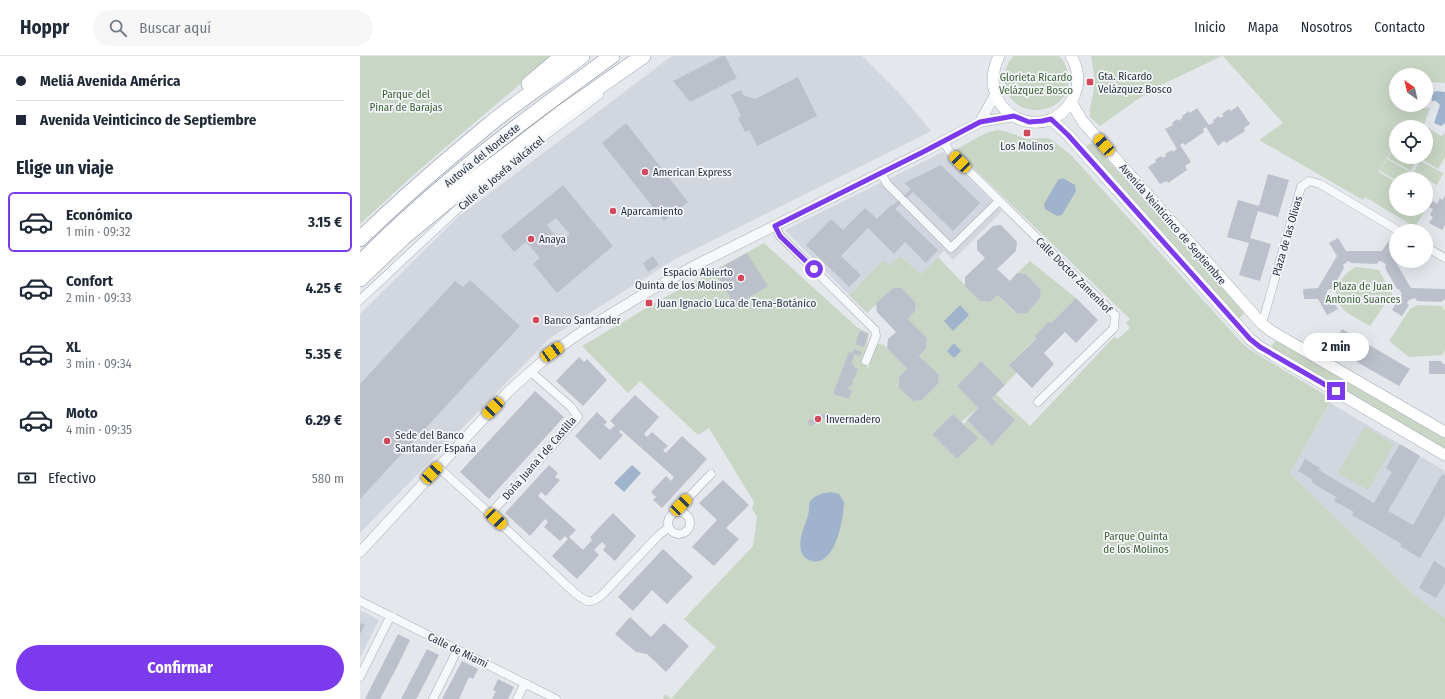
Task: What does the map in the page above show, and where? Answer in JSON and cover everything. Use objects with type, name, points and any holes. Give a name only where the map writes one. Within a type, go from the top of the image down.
[{"type":"highway","points":[[490,124],[510,100],[562,56]]},
{"type":"highway","name":"Autovía del Nordeste","points":[[360,239],[384,215],[438,167],[490,124],[582,56]]},
{"type":"highway","name":"Autovía del Nordeste","points":[[360,262],[424,202],[521,122],[612,56]]},
{"type":"highway","points":[[360,279],[404,237],[476,178],[560,114],[643,56]]},
{"type":"main road","points":[[999,56],[993,75],[995,95],[1006,111],[1029,122],[1051,119],[1066,109],[1071,102],[1078,81],[1078,74],[1073,57]]},
{"type":"main road","name":"Avenida Veinticinco de Septiembre","points":[[1071,102],[1083,122],[1262,324],[1271,331],[1445,432]]},
{"type":"main road","name":"Avenida Veinticinco de Septiembre","points":[[1051,119],[1068,135],[1250,339],[1260,347],[1445,455]]},
{"type":"main road","points":[[1250,339],[1252,329],[1256,325],[1262,324]]},
{"type":"main road","points":[[1260,347],[1269,341],[1271,331]]},
{"type":"street","name":"Calle de Josefa Valcárcel","points":[[360,300],[466,201],[538,141],[652,56]]},
{"type":"street","points":[[980,122],[995,95]]},
{"type":"street","points":[[360,552],[510,390],[552,352],[583,331],[694,266],[980,122],[1014,116]]},
{"type":"street","name":"Calle Doctor Zamenhof","points":[[943,141],[950,152],[1115,315],[1114,328],[1038,402]]},
{"type":"street","points":[[881,173],[887,184],[951,248],[999,201]]},
{"type":"street","name":"Plaza de las Olivas","points":[[1262,324],[1301,187],[1309,181],[1320,184],[1389,225]]},
{"type":"street","points":[[775,226],[780,236],[874,330],[876,336],[866,361]]},
{"type":"street","points":[[1433,251],[1445,258]]},
{"type":"street","name":"Doña Juana I de Castilla","points":[[490,514],[578,417],[571,407],[530,371]]},
{"type":"street","points":[[438,467],[576,594],[584,600],[590,602],[602,594],[659,535],[669,527]]},
{"type":"street","points":[[683,512],[676,512],[672,514],[668,520],[669,527],[677,534],[687,530],[690,524],[690,520],[683,512],[681,505],[711,474]]},
{"type":"street","name":"Calle de Miami","points":[[360,601],[556,699]]},
{"type":"street","points":[[360,677],[389,619],[392,617]]},
{"type":"street","points":[[433,699],[456,653],[456,649]]},
{"type":"street","points":[[517,699],[523,687],[527,684]]},
{"type":"shaded area","points":[[672,56],[862,56],[899,93],[931,131],[675,259],[550,338],[360,533],[360,314],[458,217]]},
{"type":"shaded area","points":[[943,152],[1002,211],[953,260],[944,251],[921,274],[902,256],[890,267],[883,260],[849,295],[785,230]]},
{"type":"shaded area","points":[[1330,403],[1445,471],[1445,618],[1414,595],[1290,473]]},
{"type":"shaded area","points":[[360,610],[379,620],[360,658]]},
{"type":"green space","name":"Parque del Pinar de Barajas","points":[[360,56],[553,56],[419,170],[360,224]]},
{"type":"green space","name":"Glorieta Ricardo Velázquez Bosco","points":[[1014,56],[1059,56],[1063,60],[1068,75],[1068,88],[1062,99],[1053,106],[1042,110],[1030,109],[1019,105],[1010,97],[1004,80],[1007,65]]},
{"type":"green space","points":[[1091,56],[1222,56],[1159,86],[1100,126],[1090,117],[1090,109],[1094,92],[1094,72]]},
{"type":"green space","points":[[1223,56],[1445,56],[1445,83],[1433,82],[1433,68],[1389,68],[1389,112],[1429,112],[1426,120],[1389,120],[1389,154],[1377,175],[1379,172],[1389,178],[1389,211],[1365,197],[1363,200],[1259,140],[1283,123]]},
{"type":"green space","name":"Parque Quinta de los Molinos","points":[[997,130],[1027,139],[1048,138],[1071,155],[1243,344],[1252,351],[1332,399],[1290,473],[1414,595],[1445,618],[1445,699],[671,699],[716,647],[684,619],[753,546],[757,517],[752,509],[754,502],[709,428],[698,435],[640,381],[628,393],[582,346],[667,296],[764,243],[858,328],[869,333],[865,356],[868,369],[877,344],[884,345],[907,369],[899,377],[897,386],[913,401],[922,400],[938,384],[939,376],[919,356],[926,348],[927,338],[908,319],[915,311],[916,303],[902,288],[893,288],[867,313],[849,295],[883,260],[890,266],[901,256],[921,274],[938,257],[980,301],[990,302],[998,295],[1016,314],[1027,313],[1040,298],[1041,290],[1026,274],[1017,273],[1030,261],[1076,298],[1010,364],[1017,372],[1005,385],[981,362],[978,408],[961,422],[953,414],[932,434],[977,438],[964,424],[967,420],[992,446],[1015,420],[992,398],[996,394],[1030,426],[1114,337],[1118,339],[1130,328],[1126,323],[1130,319],[955,150],[986,133]]},
{"type":"green space","points":[[1433,131],[1441,136],[1445,133],[1445,157],[1438,169],[1430,164],[1433,164]]},
{"type":"green space","points":[[1091,144],[1094,145],[1245,312],[1238,320],[1085,148]]},
{"type":"green space","points":[[1387,159],[1389,160],[1389,164],[1396,164],[1410,172],[1389,172],[1389,176],[1380,171]]},
{"type":"green space","points":[[1399,164],[1414,164],[1411,171]]},
{"type":"green space","points":[[1418,164],[1426,164],[1443,173],[1437,185],[1433,183],[1433,172],[1414,172]]},
{"type":"green space","points":[[1397,216],[1422,216],[1417,224],[1410,224]]},
{"type":"green space","name":"Plaza de Juan Antonio Suances","points":[[1356,267],[1379,270],[1392,294],[1370,326],[1343,309],[1338,303],[1336,297],[1336,290],[1346,273]]},
{"type":"green space","points":[[1418,305],[1442,306],[1445,311],[1445,350],[1442,355],[1409,357],[1389,341],[1410,309]]},
{"type":"green space","points":[[1275,341],[1279,341],[1445,438],[1445,449],[1273,349],[1272,345]]},
{"type":"green space","points":[[1365,427],[1394,444],[1368,490],[1338,473]]},
{"type":"green space","points":[[665,694],[671,699],[663,699]]},
{"type":"water","points":[[1435,91],[1445,92],[1445,123],[1441,126],[1434,123],[1440,105],[1436,101],[1433,101],[1433,94]]},
{"type":"water","points":[[1063,178],[1075,185],[1076,191],[1062,215],[1057,216],[1045,209],[1044,204],[1058,180]]},
{"type":"water","points":[[960,305],[969,315],[953,331],[944,321]]},
{"type":"water","points":[[954,343],[961,351],[954,358],[947,351]]},
{"type":"water","points":[[632,465],[641,473],[624,492],[614,483]]},
{"type":"water","points":[[831,492],[839,494],[844,502],[844,509],[837,540],[827,557],[820,561],[812,561],[802,555],[800,544],[802,532],[808,515],[809,503],[818,495]]},
{"type":"building","points":[[722,56],[725,56],[737,78],[690,102],[673,81]]},
{"type":"building","points":[[798,77],[817,116],[757,146],[749,130],[745,132],[738,118],[741,116],[731,95],[741,90],[743,95],[755,99]]},
{"type":"building","points":[[1238,106],[1250,124],[1244,128],[1245,131],[1226,143],[1224,141],[1218,146],[1206,127],[1203,129],[1204,132],[1185,145],[1183,143],[1180,145],[1191,162],[1185,166],[1187,170],[1168,183],[1167,181],[1160,184],[1148,167],[1156,162],[1155,160],[1161,156],[1163,158],[1166,156],[1165,154],[1172,150],[1173,152],[1177,149],[1165,129],[1173,125],[1172,123],[1177,119],[1179,121],[1183,117],[1182,116],[1189,111],[1190,113],[1197,108],[1209,125],[1219,116],[1220,118],[1224,116],[1222,114],[1229,109],[1231,111]]},
{"type":"building","name":"American Express","points":[[626,123],[688,202],[664,221],[602,143]]},
{"type":"building","points":[[941,165],[980,203],[953,231],[913,192],[895,209],[938,250],[926,263],[905,242],[894,254],[868,228],[841,256],[861,275],[849,287],[806,245],[831,219],[843,230],[865,208],[877,219],[891,205],[892,206],[911,189],[904,183]]},
{"type":"building","points":[[1268,174],[1289,180],[1278,217],[1258,211],[1250,238],[1271,244],[1260,281],[1239,275],[1249,243],[1227,237],[1238,200],[1259,206]]},
{"type":"building","name":"Anaya","points":[[563,185],[613,246],[557,293],[533,264],[540,258],[526,242],[514,252],[501,236]],"holes":[[[556,218],[570,234],[560,242],[547,225]]]},
{"type":"building","points":[[1445,196],[1445,225],[1442,230],[1429,223],[1433,217],[1432,216],[1433,216],[1433,201],[1437,204],[1440,198],[1442,200]]},
{"type":"building","points":[[1001,225],[1017,242],[1016,251],[997,269],[1010,281],[1017,273],[1026,274],[1041,290],[1040,298],[1027,313],[1017,314],[998,295],[990,302],[980,301],[965,286],[965,277],[985,258],[977,250],[977,241],[993,226]]},
{"type":"building","points":[[1338,238],[1346,251],[1382,251],[1389,240],[1389,268],[1399,268],[1411,288],[1445,289],[1445,299],[1441,302],[1417,301],[1415,298],[1409,300],[1407,303],[1409,305],[1402,316],[1392,310],[1402,294],[1399,289],[1397,289],[1385,268],[1386,265],[1379,261],[1377,264],[1352,263],[1348,261],[1343,265],[1344,268],[1332,289],[1327,291],[1327,296],[1331,298],[1338,309],[1327,315],[1318,299],[1304,299],[1303,289],[1318,288],[1337,256],[1329,243]]},
{"type":"building","name":"Espacio Abierto Quinta de los Molinos","points":[[747,253],[768,286],[735,306],[715,271]]},
{"type":"building","points":[[653,256],[659,265],[648,272],[643,263]]},
{"type":"building","name":"Sede del Banco Santander España","points":[[470,280],[520,326],[360,499],[360,384],[455,281],[463,287]]},
{"type":"building","points":[[893,288],[902,288],[916,303],[915,311],[908,319],[927,338],[926,348],[919,356],[939,375],[938,384],[922,400],[913,401],[898,387],[899,377],[907,369],[887,348],[888,339],[896,332],[877,312],[876,303]]},
{"type":"building","points":[[1076,298],[1098,320],[1076,343],[1065,332],[1044,353],[1054,364],[1032,388],[1009,365],[1036,339],[1035,336],[1048,322],[1051,323]]},
{"type":"building","points":[[1342,329],[1410,369],[1399,386],[1331,347]]},
{"type":"building","points":[[860,331],[868,334],[864,347],[855,344]]},
{"type":"building","points":[[854,349],[862,352],[860,356],[855,354],[851,364],[854,365],[853,367],[858,368],[854,379],[853,378],[852,380],[851,387],[849,386],[848,389],[852,390],[849,399],[833,394],[849,352],[852,353]]},
{"type":"building","points":[[579,357],[584,362],[587,359],[607,380],[583,406],[556,381]]},
{"type":"building","points":[[981,361],[1005,385],[992,398],[1015,420],[992,446],[967,420],[978,408],[957,386]]},
{"type":"building","points":[[1429,361],[1441,361],[1445,364],[1445,374],[1429,374]]},
{"type":"building","points":[[535,391],[564,417],[489,499],[460,472]]},
{"type":"building","points":[[635,395],[659,417],[644,434],[647,437],[652,432],[668,446],[663,450],[666,453],[682,436],[707,459],[662,508],[653,500],[656,497],[651,492],[666,476],[671,481],[674,477],[621,430],[619,432],[623,435],[600,460],[575,436],[597,412],[607,422],[604,425],[610,430],[615,425],[610,421]]},
{"type":"building","name":"Invernadero","points":[[826,413],[828,417],[810,426],[807,421]]},
{"type":"building","points":[[953,414],[978,438],[957,459],[932,434]]},
{"type":"building","points":[[1400,444],[1420,456],[1388,511],[1413,525],[1442,474],[1445,476],[1445,516],[1420,558],[1400,546],[1402,544],[1352,515],[1354,512],[1334,501],[1336,497],[1311,482],[1313,480],[1298,471],[1305,459],[1320,468],[1319,470],[1374,503],[1392,472],[1386,468]]},
{"type":"building","points":[[549,465],[558,473],[555,477],[560,480],[546,496],[541,492],[538,496],[576,530],[569,537],[583,550],[592,540],[590,537],[613,513],[636,536],[615,561],[603,550],[606,546],[602,542],[594,550],[599,555],[577,579],[552,556],[568,539],[565,536],[560,541],[544,527],[548,522],[545,519],[530,536],[505,513]]},
{"type":"building","points":[[723,480],[749,505],[726,528],[739,539],[714,566],[692,547],[717,520],[699,503]]},
{"type":"building","points":[[663,549],[693,577],[667,604],[652,590],[633,611],[618,597]]},
{"type":"building","points":[[1434,561],[1445,568],[1445,583],[1436,598],[1419,588]]},
{"type":"building","points":[[630,617],[651,637],[664,623],[689,646],[666,672],[647,654],[636,652],[615,634]]},
{"type":"building","points":[[360,623],[365,625],[360,634]]},
{"type":"building","points":[[398,634],[410,640],[398,665],[380,699],[365,699]]},
{"type":"building","points":[[427,649],[439,655],[418,696],[416,699],[401,699]]},
{"type":"building","points":[[462,661],[478,669],[473,679],[469,677],[459,699],[442,699]]},
{"type":"building","points":[[498,679],[514,687],[508,699],[492,699],[496,691],[493,690]]},
{"type":"place","name":"Gta. Ricardo Velázquez Bosco","points":[[1090,82]]},
{"type":"place","name":"Los Molinos","points":[[1027,133]]},
{"type":"place","name":"American Express","points":[[645,172]]},
{"type":"place","name":"Aparcamiento","points":[[613,211]]},
{"type":"place","name":"Anaya","points":[[531,239]]},
{"type":"place","name":"Espacio Abierto Quinta de los Molinos","points":[[741,278]]},
{"type":"place","name":"Juan Ignacio Luca de Tena-Botánico","points":[[649,303]]},
{"type":"place","name":"Banco Santander","points":[[536,320]]},
{"type":"place","name":"Invernadero","points":[[818,419]]},
{"type":"place","name":"Sede del Banco Santander España","points":[[387,441]]},
{"type":"route","points":[[814,269],[780,236],[775,226],[980,122],[1014,116],[1029,122],[1051,119],[1068,135],[1250,339],[1260,347],[1336,391]]}]
